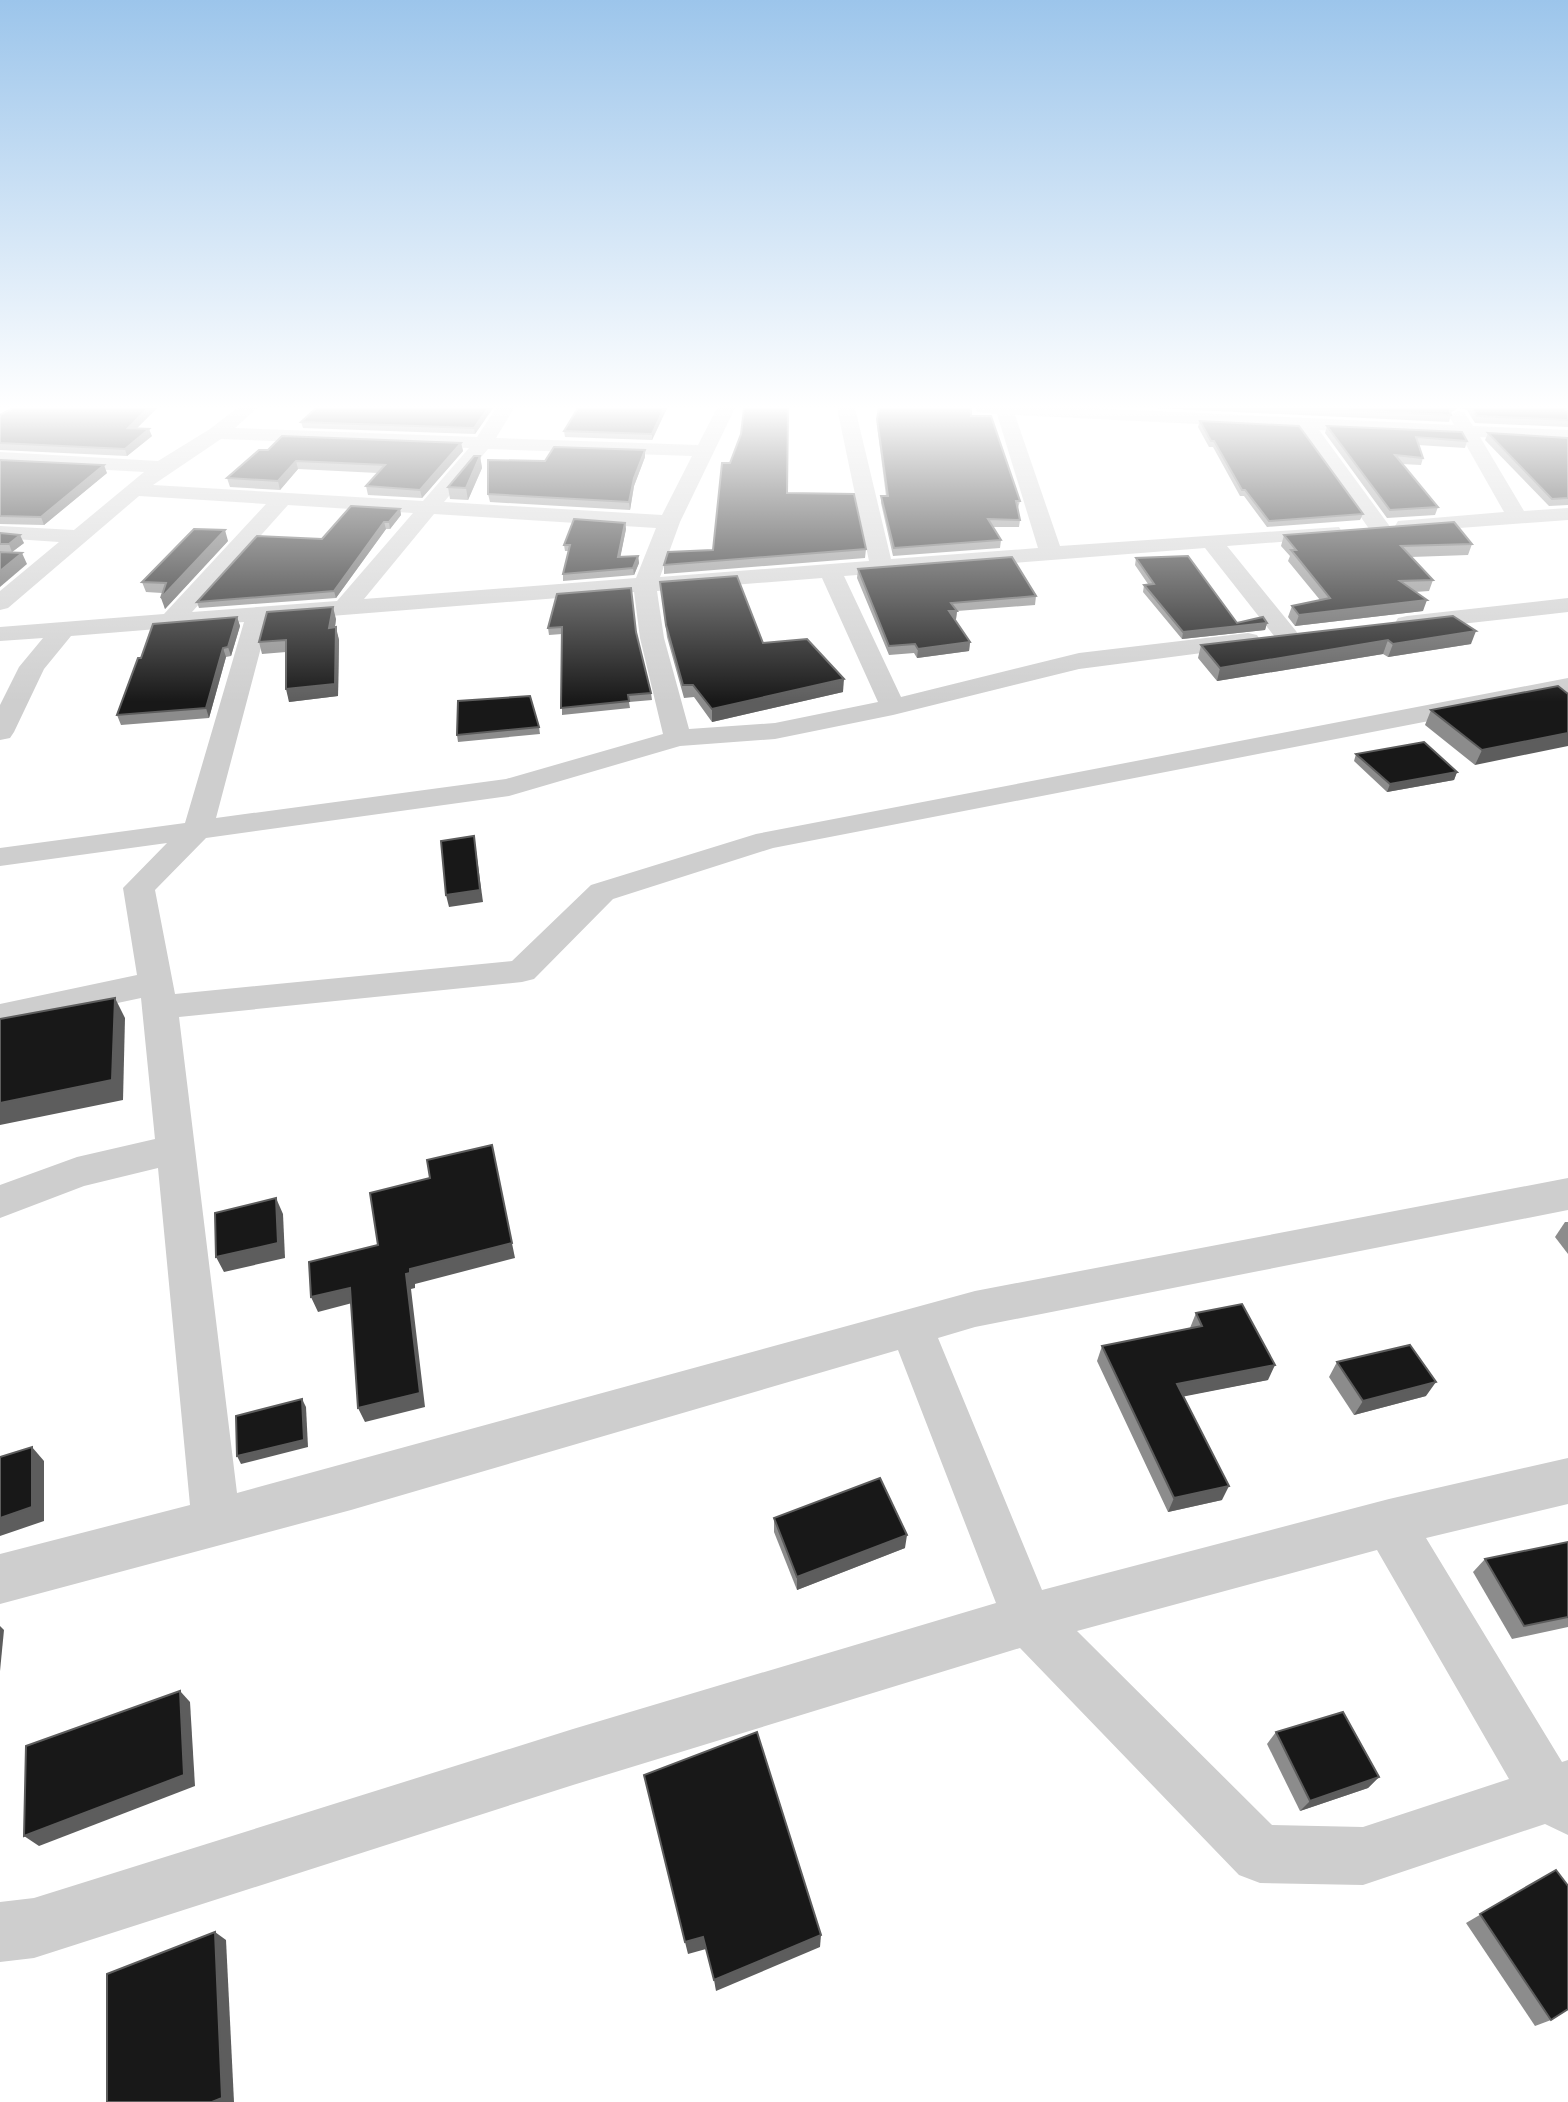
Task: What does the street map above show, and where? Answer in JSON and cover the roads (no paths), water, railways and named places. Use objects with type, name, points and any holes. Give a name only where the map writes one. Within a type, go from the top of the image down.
[{"type":"street","points":[[0,603],[116,506]]},
{"type":"street","points":[[171,621],[276,506]]},
{"type":"street","points":[[411,506],[669,522]]},
{"type":"street","points":[[677,506],[645,585],[652,638],[678,738]]},
{"type":"street","points":[[868,506],[881,566]]},
{"type":"street","points":[[1036,506],[1051,553]]},
{"type":"street","points":[[1364,506],[1380,528]]},
{"type":"street","points":[[1510,506],[1517,517]]},
{"type":"street","points":[[344,608],[427,507]]},
{"type":"street","points":[[0,634],[1568,514]]},
{"type":"street","points":[[0,532],[80,537]]},
{"type":"street","points":[[1211,541],[1287,636]]},
{"type":"street","points":[[830,570],[893,707]]},
{"type":"street","points":[[1381,625],[1568,605]]},
{"type":"street","points":[[216,1523],[158,995],[139,888],[198,829],[258,614]]},
{"type":"street","points":[[0,732],[32,667],[64,629]]},
{"type":"street","points":[[0,857],[509,787],[678,738],[775,731],[893,707],[1079,661],[1318,632]]},
{"type":"street","points":[[0,1016],[158,995],[522,971],[602,892],[767,840],[1568,686]]},
{"type":"street","points":[[0,1202],[77,1172],[175,1149]]},
{"type":"street","points":[[0,1579],[216,1523],[975,1309],[1568,1194]]},
{"type":"street","points":[[911,1327],[1028,1619],[1260,1854],[1363,1856],[1562,1795],[1389,1523]]},
{"type":"street","points":[[0,1932],[34,1928],[573,1757],[1028,1619],[1389,1523],[1568,1481]]}]
